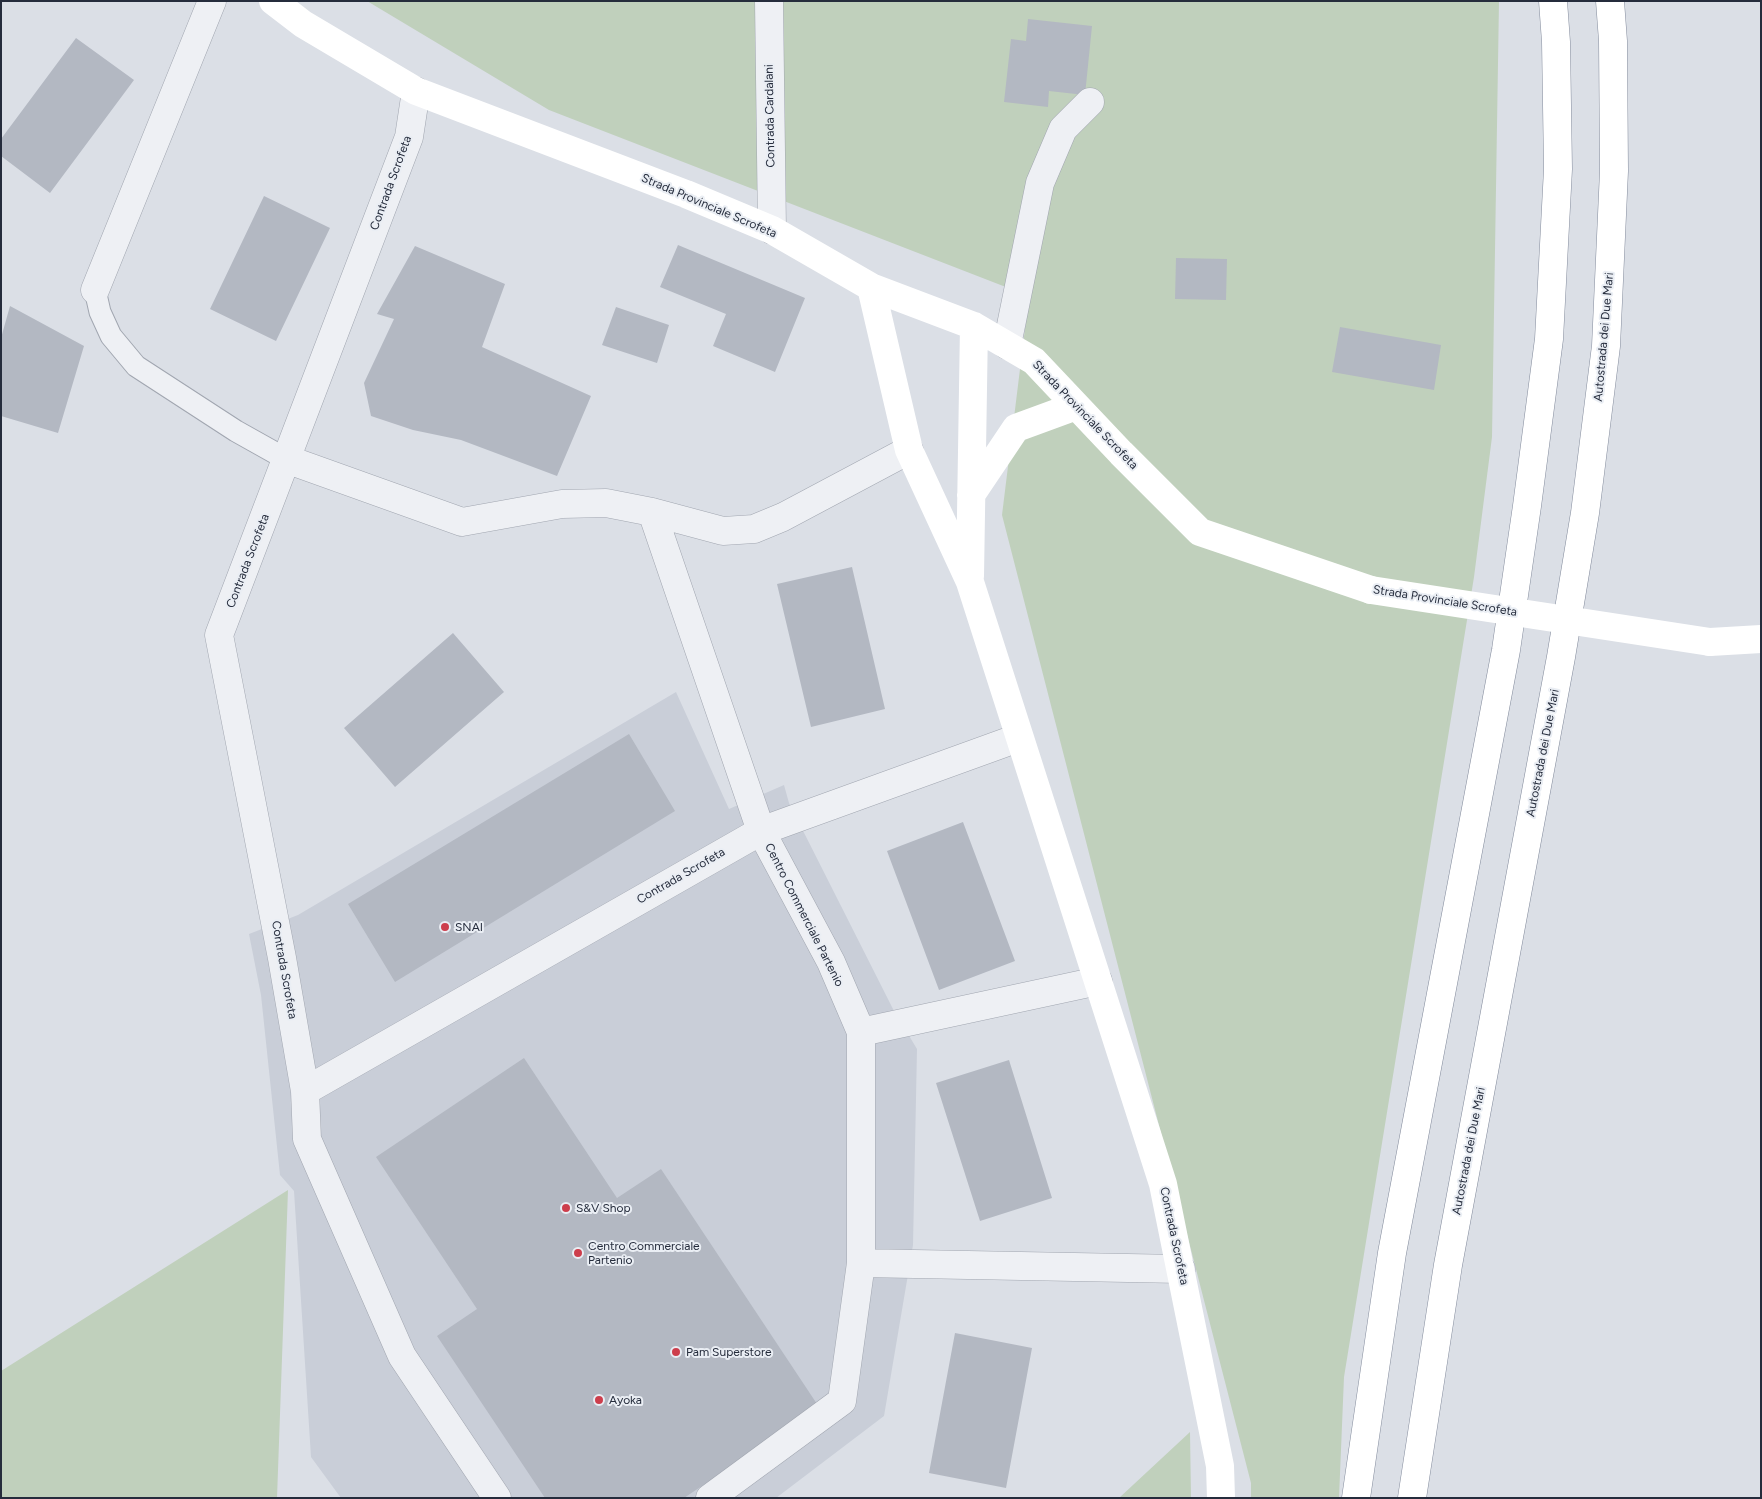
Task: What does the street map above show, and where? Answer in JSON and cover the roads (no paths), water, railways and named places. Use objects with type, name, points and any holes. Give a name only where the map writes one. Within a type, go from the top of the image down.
[{"type":"main road","name":"Strada Provinciale Scrofeta","points":[[273,1],[302,24],[416,91],[686,194],[772,230],[871,286],[974,326],[1034,361],[1200,532],[1371,590],[1710,642],[1761,639]]},
{"type":"main road","points":[[1356,1498],[1392,1253],[1506,650],[1527,506],[1549,338],[1558,169],[1556,42],[1553,1]]},
{"type":"main road","name":"Autostrada dei Due Mari","points":[[1412,1498],[1448,1265],[1561,657],[1585,512],[1606,346],[1614,171],[1613,41],[1610,1]]},
{"type":"main road","points":[[871,286],[909,450],[970,582]]},
{"type":"main road","points":[[970,582],[974,326]]},
{"type":"main road","points":[[971,495],[1016,428],[1076,406]]},
{"type":"main road","name":"Contrada Scrofeta","points":[[970,582],[1018,738],[1163,1184],[1220,1466],[1221,1498]]},
{"type":"street","points":[[95,290],[212,1]]},
{"type":"street","name":"Contrada Cardalani","points":[[769,1],[772,230]]},
{"type":"street","name":"Contrada Scrofeta","points":[[416,91],[409,137],[219,635],[282,958],[305,1090],[761,831],[1018,738]]},
{"type":"street","points":[[1007,345],[1040,183],[1063,128],[1090,102]]},
{"type":"street","points":[[286,459],[462,522],[562,504],[606,504],[652,512],[724,531],[754,529],[783,518],[909,450]]},
{"type":"street","name":"Centro Commerciale Partenio","points":[[652,512],[761,831],[831,962],[861,1032],[861,1263],[842,1401],[710,1498]]},
{"type":"street","points":[[861,1032],[1098,981]]},
{"type":"street","points":[[305,1090],[307,1139],[402,1356],[497,1498]]},
{"type":"street","points":[[861,1263],[1181,1269]]},
{"type":"lane","points":[[95,290],[100,312],[111,336],[136,366],[236,431],[286,459]]},
{"type":"place","name":"SNAI","points":[[445,927]]},
{"type":"place","name":"S&V Shop","points":[[566,1208]]},
{"type":"place","name":"Centro Commerciale Partenio","points":[[578,1253]]},
{"type":"place","name":"Pam Superstore","points":[[676,1352]]},
{"type":"place","name":"Ayoka","points":[[599,1400]]}]
